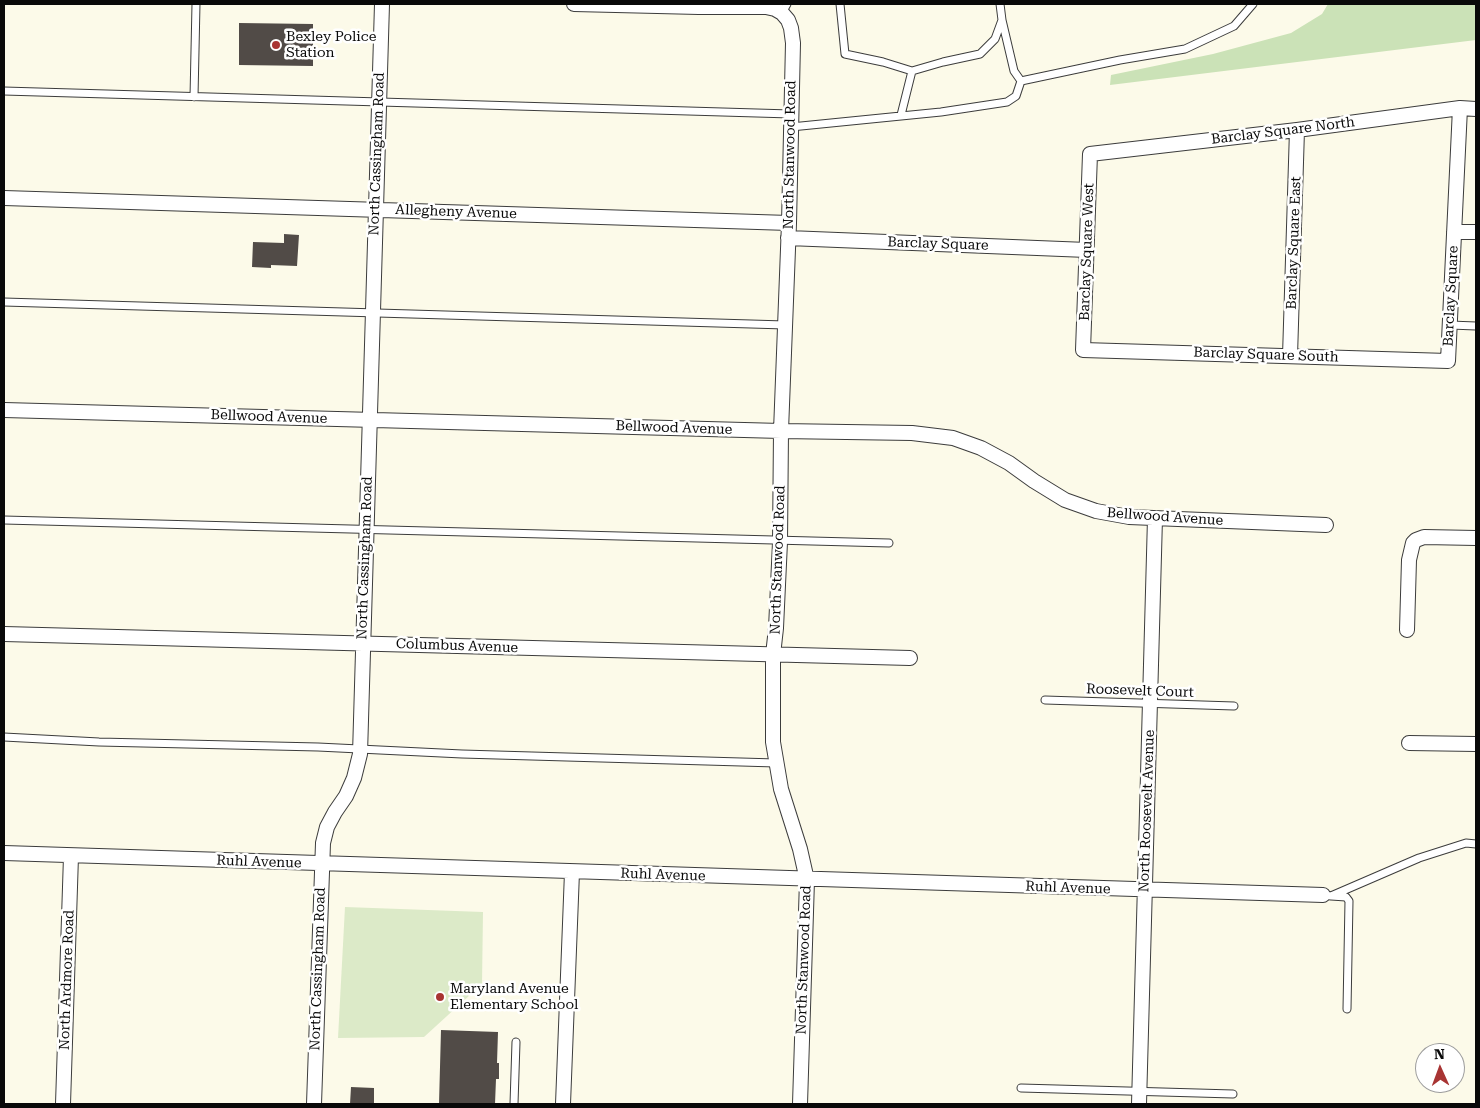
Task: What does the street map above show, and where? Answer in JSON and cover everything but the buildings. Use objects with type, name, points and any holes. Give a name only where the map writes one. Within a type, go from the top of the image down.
[{"type":"street","name":"North Cassingham Road","points":[[314,1104],[323,843],[327,827],[346,796],[354,778],[359,763],[360,749],[382,4]]},
{"type":"street","points":[[574,4],[766,7],[785,9]]},
{"type":"street","name":"North Stanwood Road","points":[[785,9],[793,43],[789,223],[781,431],[780,540],[773,655],[773,742],[780,789],[800,849],[807,880],[800,1104]]},
{"type":"street","name":"Barclay Square North","points":[[1090,154],[1297,130],[1460,108],[1476,109]]},
{"type":"street","name":"Barclay Square","points":[[1448,361],[1460,108]]},
{"type":"street","name":"Barclay Square East","points":[[1290,356],[1297,130]]},
{"type":"street","name":"Barclay Square West","points":[[1083,350],[1090,154]]},
{"type":"street","name":"Allegheny Avenue","points":[[4,198],[789,223]]},
{"type":"street","name":"Barclay Square","points":[[1454,232],[1476,232]]},
{"type":"street","name":"Barclay Square","points":[[788,238],[1088,250]]},
{"type":"street","name":"Barclay Square South","points":[[1083,350],[1448,361]]},
{"type":"street","name":"Bellwood Avenue","points":[[4,410],[912,433],[953,438],[981,448],[1009,463],[1066,500],[1096,511],[1129,517],[1326,525]]},
{"type":"street","name":"North Roosevelt Avenue","points":[[1140,1098],[1155,518]]},
{"type":"street","points":[[1407,630],[1409,560],[1416,540],[1424,536],[1476,538]]},
{"type":"street","name":"Columbus Avenue","points":[[4,634],[910,658]]},
{"type":"street","points":[[1409,743],[1476,744]]},
{"type":"street","name":"Ruhl Avenue","points":[[4,853],[1327,896]]},
{"type":"street","name":"North Ardmore Road","points":[[63,1104],[71,856]]},
{"type":"street","points":[[563,1104],[572,872]]},
{"type":"lane","points":[[194,97],[196,4]]},
{"type":"lane","points":[[840,4],[846,54],[884,62],[912,71],[980,54],[995,39],[1002,20]]},
{"type":"lane","points":[[1000,4],[1014,71],[1021,81]]},
{"type":"lane","points":[[1021,81],[1120,60],[1184,49],[1234,26],[1252,4]]},
{"type":"lane","points":[[901,116],[912,71]]},
{"type":"lane","points":[[4,91],[529,105],[791,120],[901,116],[1006,102],[1016,96],[1021,81]]},
{"type":"lane","points":[[4,302],[785,325]]},
{"type":"lane","points":[[1450,325],[1476,326]]},
{"type":"lane","points":[[4,520],[889,544]]},
{"type":"lane","name":"Roosevelt Court","points":[[1045,700],[1234,706]]},
{"type":"lane","points":[[4,737],[99,742],[776,763]]},
{"type":"lane","points":[[1327,896],[1419,858],[1466,843],[1476,844]]},
{"type":"lane","points":[[1327,896],[1346,897],[1349,901],[1348,1009]]},
{"type":"lane","points":[[514,1104],[516,1042]]},
{"type":"lane","points":[[1021,1088],[1140,1098],[1233,1094]]},
{"type":"green space","points":[[1328,4],[1476,4],[1476,40],[1110,85],[1111,75],[1213,54],[1291,33],[1322,14]]},
{"type":"green space","points":[[345,907],[483,912],[482,984],[424,1037],[338,1038]]},
{"type":"place","name":"Bexley Police Station","points":[[276,45]]},
{"type":"place","name":"Maryland Avenue Elementary School","points":[[440,997]]}]
